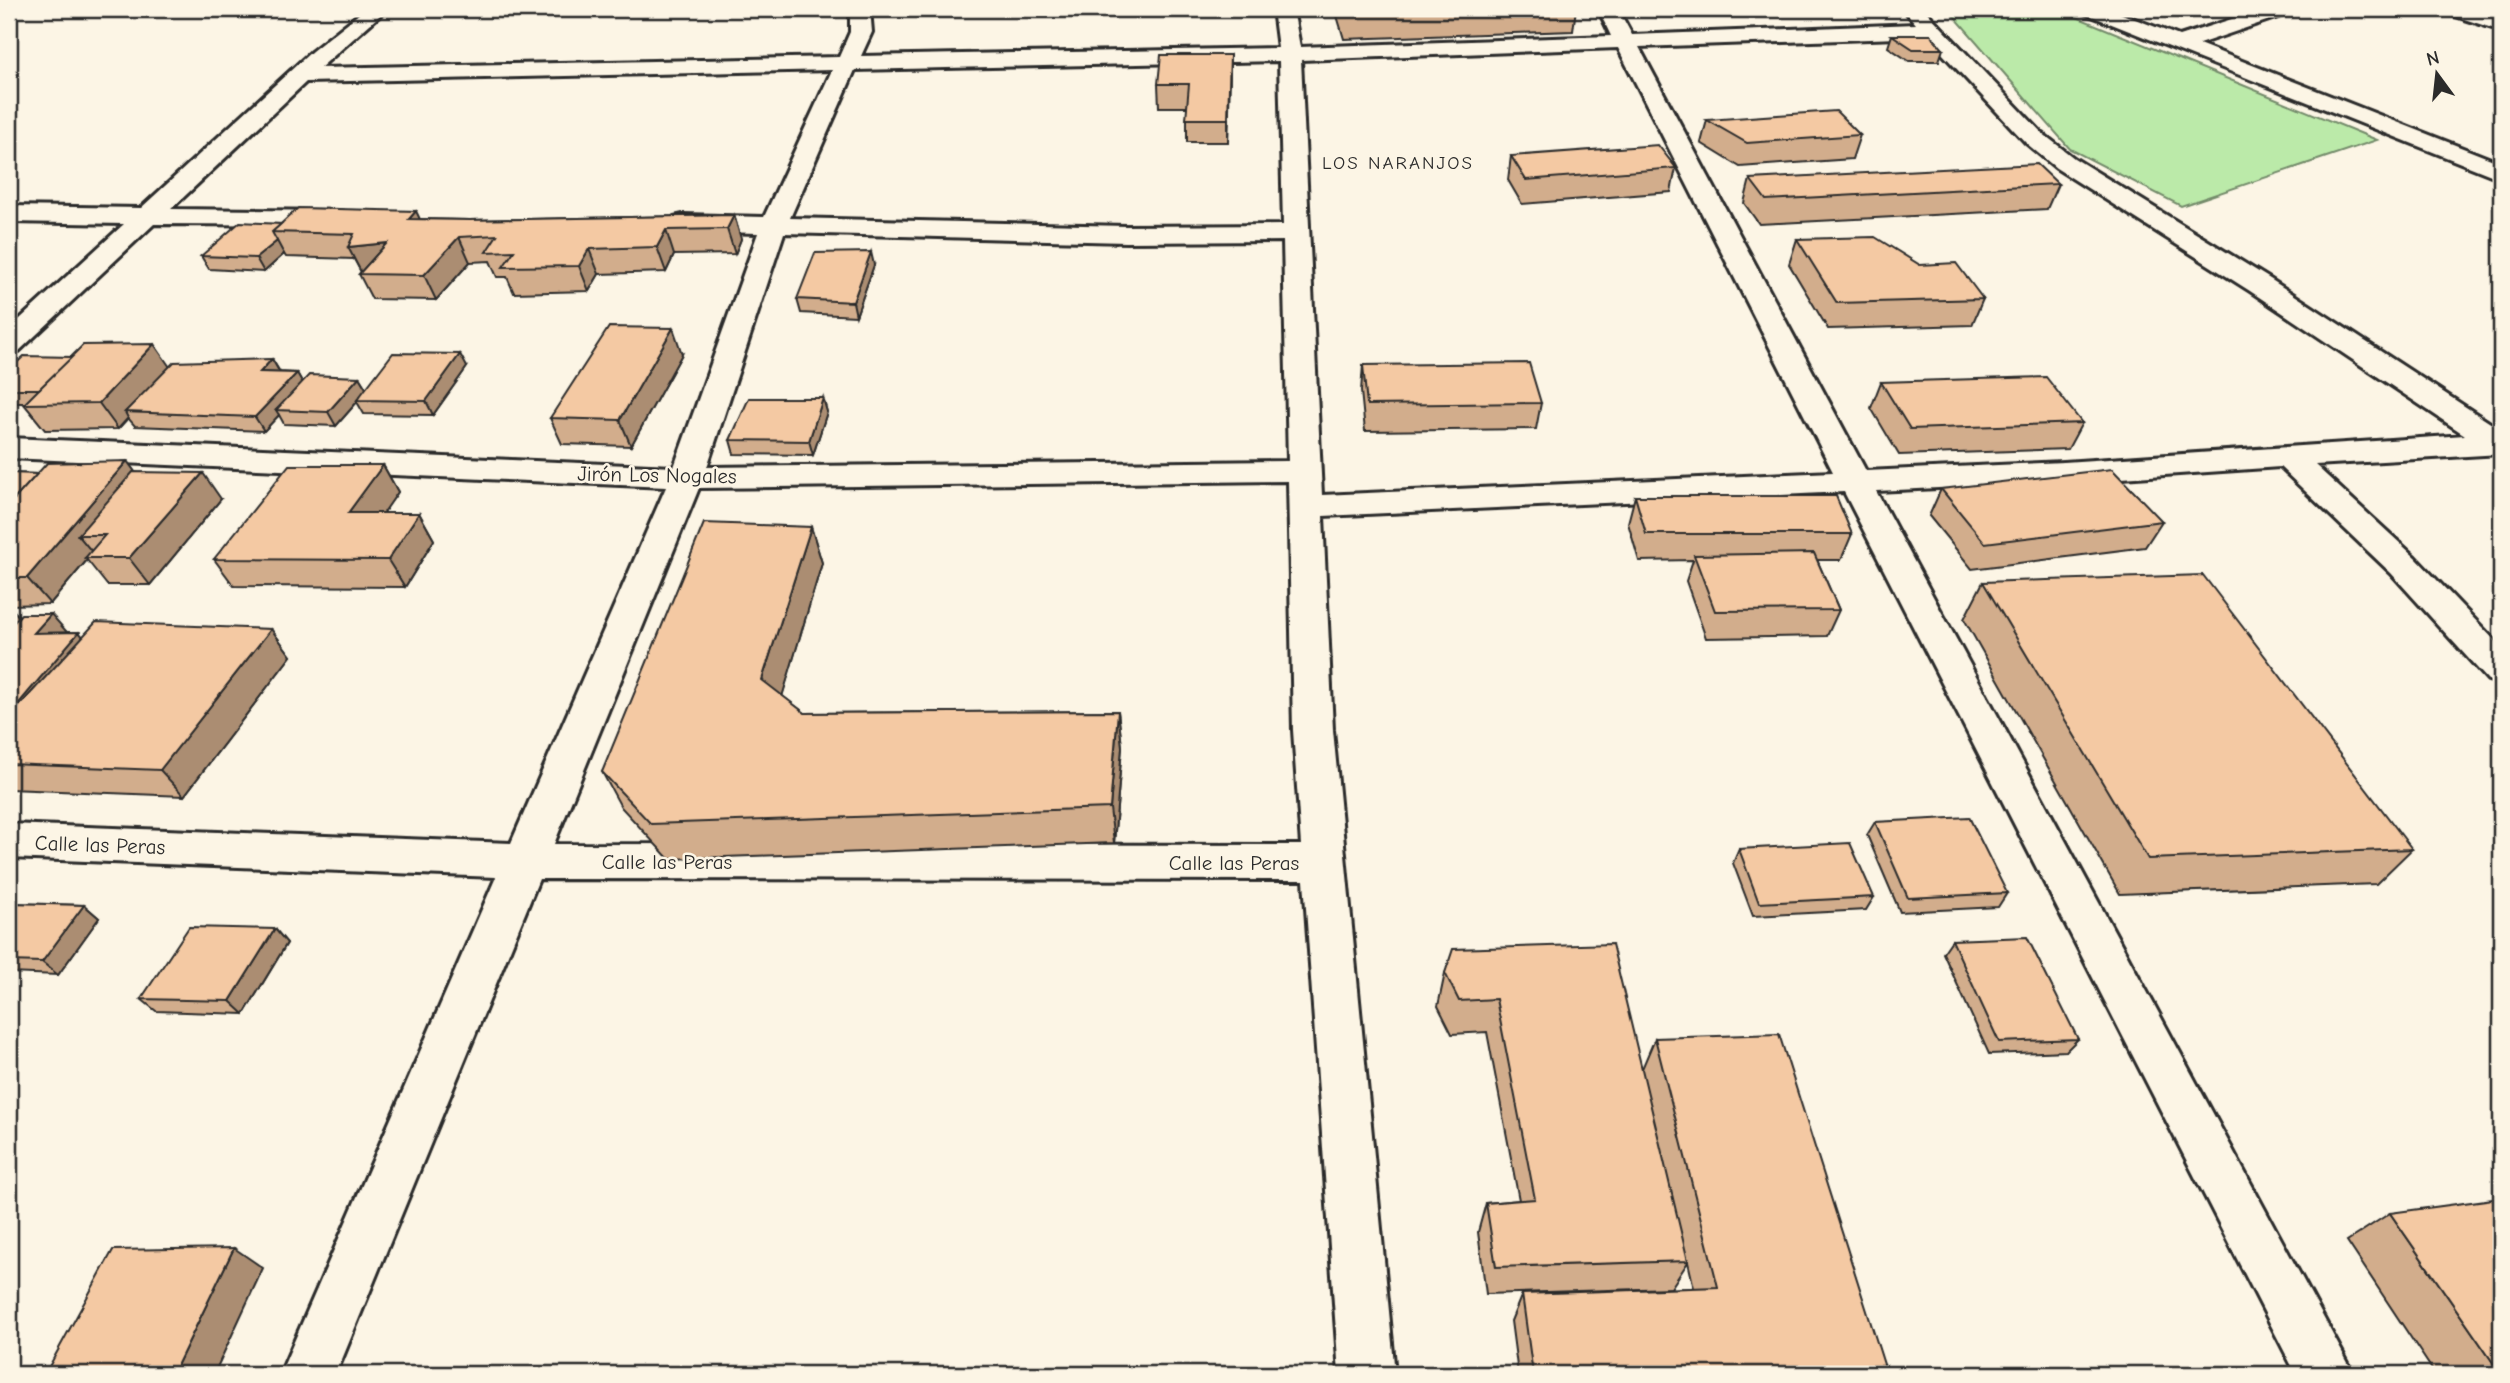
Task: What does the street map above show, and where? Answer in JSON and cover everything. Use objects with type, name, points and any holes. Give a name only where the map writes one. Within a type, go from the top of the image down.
[{"type":"street","points":[[9,345],[300,75],[377,9]]},
{"type":"street","points":[[308,1374],[687,478],[774,224],[861,32],[860,9]]},
{"type":"street","points":[[1283,9],[1290,54],[1313,730],[1367,1374]]},
{"type":"street","points":[[1914,9],[2034,138],[2065,163],[2260,285],[2500,443]]},
{"type":"street","points":[[2091,9],[2501,172]]},
{"type":"street","points":[[2178,44],[2283,9]]},
{"type":"street","points":[[2453,9],[2501,26]]},
{"type":"street","points":[[300,75],[1290,54],[1617,25],[1932,30]]},
{"type":"street","points":[[1617,25],[2326,1374]]},
{"type":"street","points":[[9,214],[371,219]]},
{"type":"street","points":[[663,223],[1126,234],[1297,233]]},
{"type":"street","name":"Jirón Los Nogales","points":[[9,448],[687,478],[1305,489],[1856,481],[2289,458],[2500,443]]},
{"type":"street","points":[[2289,458],[2403,565],[2501,670]]},
{"type":"street","name":"Calle las Peras","points":[[9,841],[523,862],[1325,863]]},
{"type":"green space","points":[[1948,9],[2057,9],[2377,140],[2181,206],[2070,149]]},
{"type":"building","points":[[1892,35],[1931,35],[1943,49],[1913,49]]},
{"type":"building","points":[[1161,55],[1230,55],[1228,119],[1186,119],[1189,84],[1158,84]]},
{"type":"building","points":[[1836,111],[1860,135],[1747,143],[1707,120]]},
{"type":"building","points":[[1658,145],[1676,168],[1526,180],[1511,156]]},
{"type":"building","points":[[2037,164],[2058,184],[1766,200],[1750,179]]},
{"type":"building","points":[[298,208],[416,211],[409,219],[470,220],[734,215],[727,229],[666,230],[657,247],[589,249],[579,266],[503,267],[514,251],[486,252],[497,235],[459,237],[424,275],[359,274],[387,243],[348,247],[354,234],[272,232]]},
{"type":"building","points":[[240,222],[281,224],[272,232],[277,241],[256,258],[201,256]]},
{"type":"building","points":[[1875,237],[1920,265],[1956,263],[1983,299],[1837,303],[1797,239]]},
{"type":"building","points":[[871,252],[853,302],[797,299],[815,253]]},
{"type":"building","points":[[609,327],[673,328],[620,420],[550,418]]},
{"type":"building","points":[[154,344],[99,403],[24,404],[83,345]]},
{"type":"building","points":[[393,353],[460,354],[426,401],[357,400]]},
{"type":"building","points":[[24,356],[72,357],[39,389],[9,389],[9,370]]},
{"type":"building","points":[[272,359],[260,372],[297,373],[255,417],[125,412],[174,362]]},
{"type":"building","points":[[1529,363],[1541,403],[1367,405],[1363,365]]},
{"type":"building","points":[[309,375],[359,377],[328,412],[276,410]]},
{"type":"building","points":[[2046,377],[2082,423],[1910,429],[1881,382]]},
{"type":"building","points":[[749,398],[823,398],[809,441],[730,440]]},
{"type":"building","points":[[127,461],[27,578],[9,578],[9,505],[47,463]]},
{"type":"building","points":[[289,465],[383,465],[348,513],[419,513],[388,560],[214,559]]},
{"type":"building","points":[[2112,469],[2162,521],[1985,543],[1941,489]]},
{"type":"building","points":[[133,472],[203,473],[129,558],[85,558],[105,535],[78,535]]},
{"type":"building","points":[[9,473],[37,474],[9,505]]},
{"type":"building","points":[[1635,496],[1836,496],[1852,534],[1646,534]]},
{"type":"building","points":[[704,523],[811,527],[762,680],[805,713],[1118,711],[1110,808],[651,824],[602,772]]},
{"type":"building","points":[[1814,553],[1839,610],[1715,611],[1694,555]]},
{"type":"building","points":[[2203,575],[2412,849],[2148,859],[1983,582]]},
{"type":"building","points":[[21,614],[51,614],[34,633],[79,632],[9,715],[9,628]]},
{"type":"building","points":[[96,622],[271,629],[160,770],[9,764],[9,717]]},
{"type":"building","points":[[1969,817],[2007,893],[1908,898],[1875,822]]},
{"type":"building","points":[[1850,843],[1874,897],[1759,903],[1739,849]]},
{"type":"building","points":[[9,903],[84,905],[42,962],[9,961]]},
{"type":"building","points":[[189,927],[275,929],[230,1001],[141,999]]},
{"type":"building","points":[[2027,937],[2078,1039],[1999,1042],[1952,940]]},
{"type":"building","points":[[1612,944],[1688,1261],[1496,1267],[1486,1203],[1535,1199],[1496,999],[1459,1001],[1445,973],[1453,949]]},
{"type":"building","points":[[1779,1034],[1887,1374],[1533,1374],[1522,1294],[1718,1287],[1655,1038]]},
{"type":"building","points":[[2501,1198],[2501,1374],[2390,1213]]},
{"type":"building","points":[[234,1248],[173,1374],[45,1374],[113,1250]]},
{"type":"district","name":"LOS NARANJOS","points":[[1398,162]]}]
